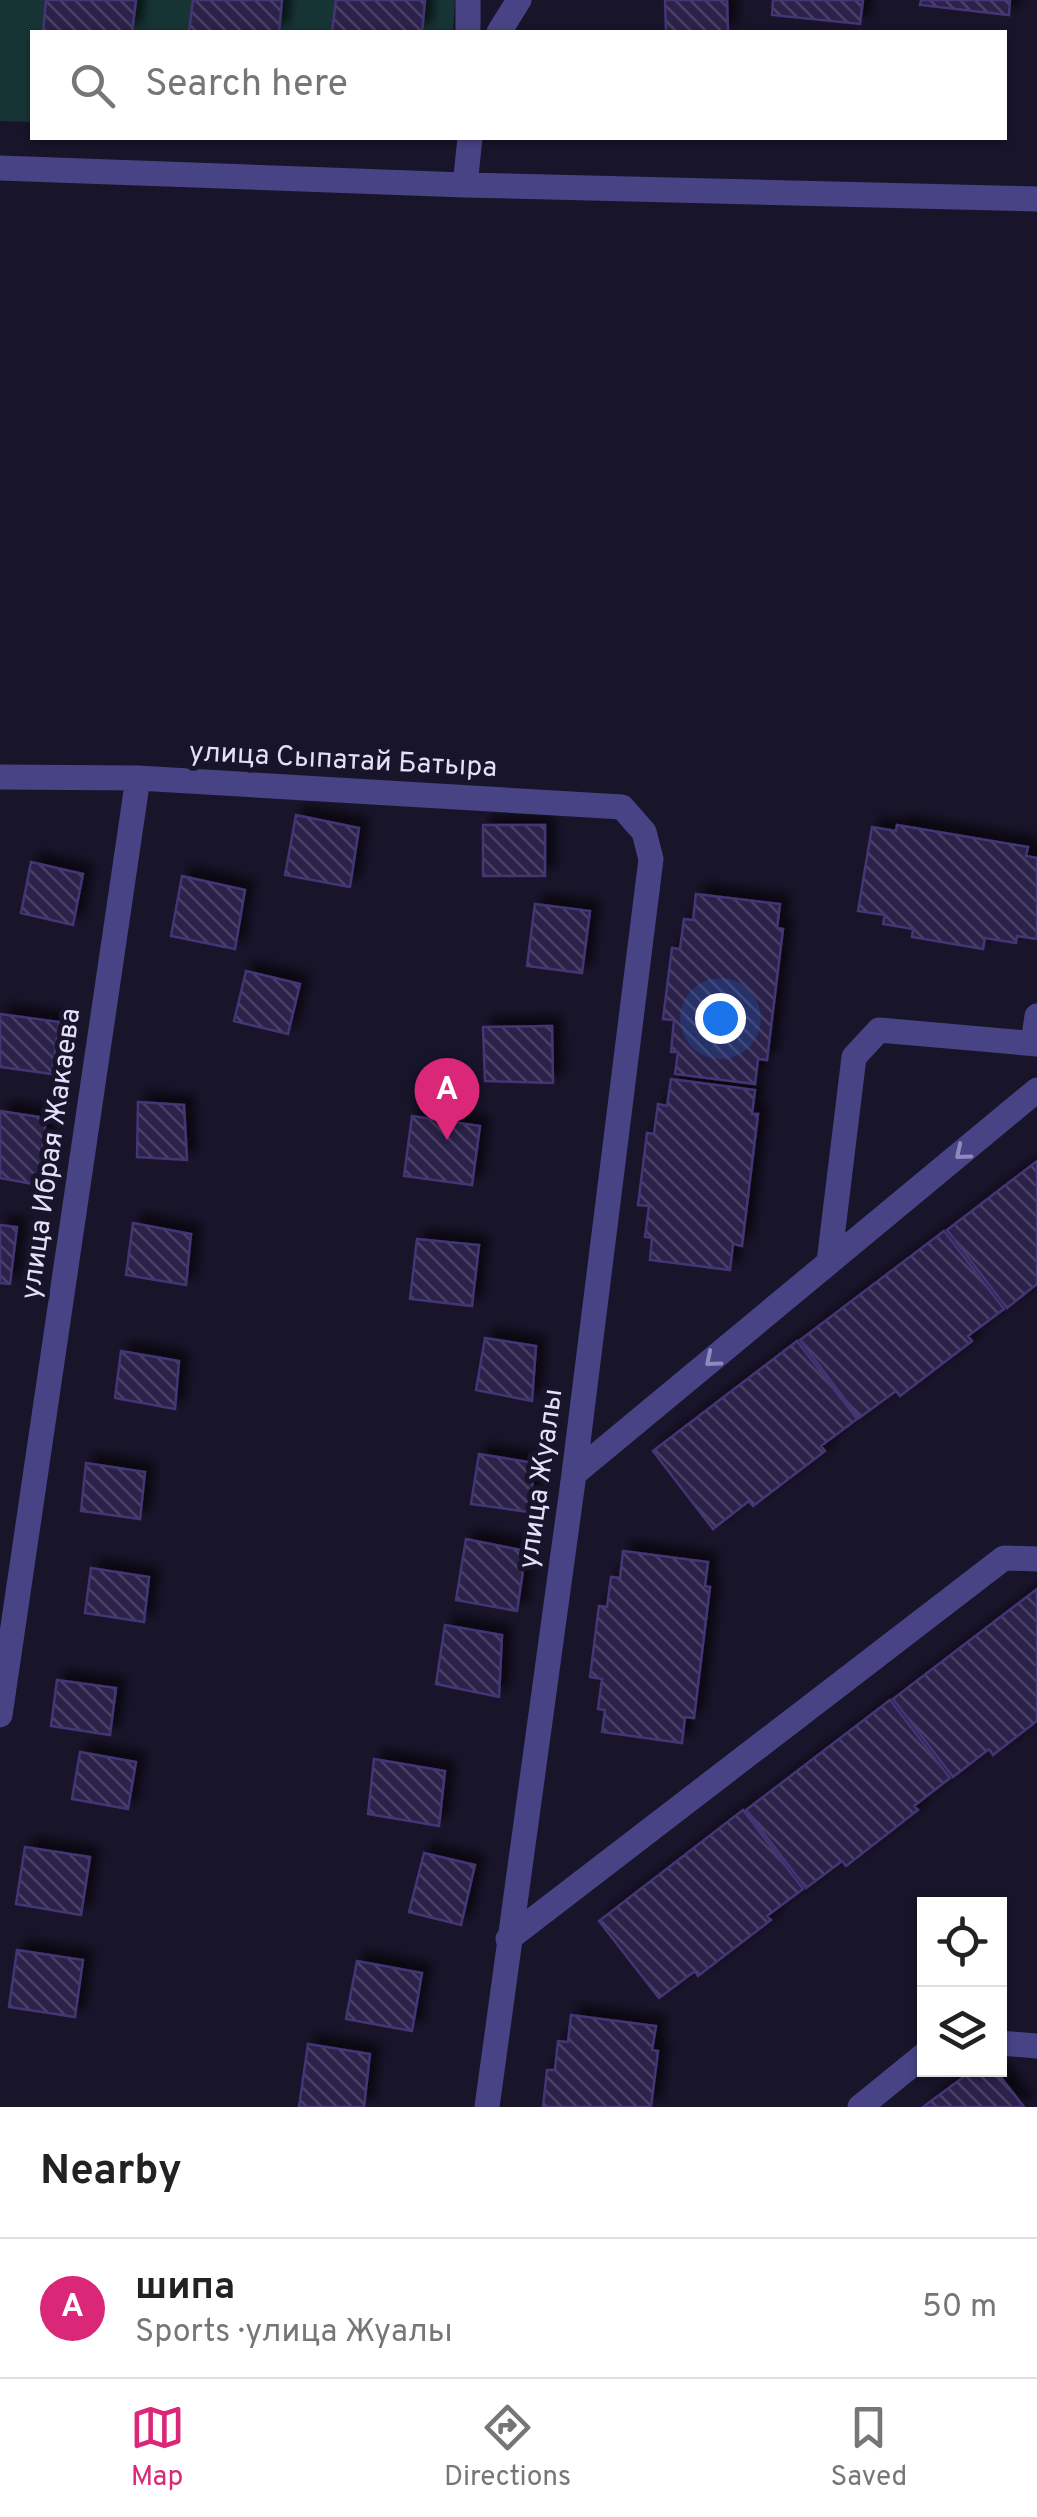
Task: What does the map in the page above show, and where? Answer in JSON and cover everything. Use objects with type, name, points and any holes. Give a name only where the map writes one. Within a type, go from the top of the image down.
[{"type":"street","points":[[468,0],[468,30]]},
{"type":"street","points":[[499,30],[520,0]]},
{"type":"street","points":[[465,185],[470,140]]},
{"type":"street","points":[[0,168],[465,185],[1037,199]]},
{"type":"street","name":"улица Сыпатай Батыра","points":[[0,776],[138,778],[622,807],[644,832],[651,859]]},
{"type":"street","name":"улица Ибрая Жакаева","points":[[0,1716],[138,778]]},
{"type":"street","name":"улица Жуалы","points":[[486,2107],[574,1474],[651,859]]},
{"type":"street","points":[[829,1262],[854,1057],[879,1030],[1035,1044],[1037,1016]]},
{"type":"street","points":[[574,1474],[1037,1090]]},
{"type":"street","points":[[508,1938],[1004,1558],[1037,1559]]},
{"type":"street","points":[[1007,2044],[1037,2046]]},
{"type":"street","points":[[860,2107],[917,2061]]},
{"type":"green space","points":[[0,0],[455,0],[453,30],[30,30],[30,122],[0,121]]},
{"type":"building","points":[[46,0],[136,0],[132,30],[43,30]]},
{"type":"building","points":[[193,0],[282,0],[279,30],[189,30]]},
{"type":"building","points":[[336,0],[425,0],[422,30],[332,30]]},
{"type":"building","points":[[665,0],[727,0],[728,30],[666,30]]},
{"type":"building","points":[[773,0],[863,0],[860,24],[772,15]]},
{"type":"building","points":[[921,0],[1010,0],[1009,15],[920,5]]},
{"type":"building","points":[[296,815],[359,828],[350,887],[285,875]]},
{"type":"building","points":[[483,825],[545,825],[545,876],[483,876]]},
{"type":"building","points":[[897,825],[1028,847],[1026,856],[1037,858],[1037,939],[1017,936],[1016,943],[985,938],[983,949],[912,937],[913,929],[883,924],[885,915],[858,911],[872,827],[896,831]]},
{"type":"building","points":[[31,862],[83,874],[73,925],[21,913]]},
{"type":"building","points":[[182,876],[245,890],[235,949],[171,936]]},
{"type":"building","points":[[696,894],[780,904],[777,928],[783,929],[767,1060],[758,1059],[755,1084],[675,1074],[678,1052],[671,1052],[674,1020],[663,1019],[672,948],[680,949],[684,919],[693,920]]},
{"type":"building","points":[[535,904],[590,911],[582,973],[527,966]]},
{"type":"building","points":[[246,971],[300,984],[288,1034],[234,1021]]},
{"type":"building","points":[[0,1014],[59,1022],[52,1074],[0,1067]]},
{"type":"building","points":[[552,1026],[553,1083],[485,1081],[483,1027]]},
{"type":"building","points":[[671,1079],[755,1090],[752,1114],[758,1114],[742,1246],[733,1244],[730,1270],[650,1260],[652,1238],[645,1237],[649,1206],[638,1205],[647,1133],[654,1134],[658,1104],[667,1106]]},
{"type":"building","points":[[138,1102],[184,1105],[187,1160],[137,1157]]},
{"type":"building","points":[[0,1111],[46,1118],[38,1185],[0,1178]]},
{"type":"building","points":[[412,1116],[480,1126],[472,1185],[404,1176]]},
{"type":"building","points":[[1037,1161],[1037,1284],[1007,1308],[947,1230]]},
{"type":"building","points":[[133,1223],[191,1234],[186,1285],[126,1275]]},
{"type":"building","points":[[0,1225],[17,1227],[10,1284],[0,1283]]},
{"type":"building","points":[[944,1231],[1004,1309],[968,1336],[972,1341],[900,1396],[896,1391],[859,1418],[800,1340]]},
{"type":"building","points":[[417,1239],[479,1245],[472,1306],[410,1299]]},
{"type":"building","points":[[485,1338],[536,1346],[532,1401],[476,1390]]},
{"type":"building","points":[[797,1341],[857,1419],[821,1446],[825,1451],[753,1506],[749,1501],[713,1529],[653,1451]]},
{"type":"building","points":[[121,1351],[179,1361],[175,1409],[115,1398]]},
{"type":"building","points":[[479,1454],[535,1463],[529,1512],[471,1504]]},
{"type":"building","points":[[86,1463],[145,1472],[140,1519],[81,1511]]},
{"type":"building","points":[[466,1539],[526,1551],[517,1611],[456,1600]]},
{"type":"building","points":[[623,1551],[708,1562],[705,1586],[710,1587],[694,1718],[685,1717],[682,1743],[602,1732],[605,1710],[598,1709],[602,1679],[590,1677],[599,1606],[607,1607],[611,1577],[620,1578]]},
{"type":"building","points":[[91,1568],[149,1577],[144,1622],[85,1613]]},
{"type":"building","points":[[1037,1589],[1037,1721],[993,1755],[989,1749],[953,1777],[893,1699]]},
{"type":"building","points":[[445,1625],[502,1635],[499,1697],[436,1684]]},
{"type":"building","points":[[57,1680],[116,1688],[110,1735],[51,1726]]},
{"type":"building","points":[[890,1700],[950,1778],[914,1806],[918,1810],[846,1866],[842,1861],[806,1888],[746,1810]]},
{"type":"building","points":[[80,1752],[136,1762],[128,1809],[72,1799]]},
{"type":"building","points":[[374,1759],[445,1771],[439,1826],[368,1814]]},
{"type":"building","points":[[743,1810],[803,1889],[767,1916],[771,1920],[698,1976],[695,1971],[659,1998],[599,1921]]},
{"type":"building","points":[[25,1847],[90,1857],[81,1915],[16,1904]]},
{"type":"building","points":[[424,1853],[475,1865],[461,1925],[409,1912]]},
{"type":"building","points":[[17,1950],[83,1960],[75,2017],[9,2007]]},
{"type":"building","points":[[357,1961],[422,1973],[412,2031],[346,2019]]},
{"type":"building","points":[[571,2015],[656,2026],[652,2050],[658,2051],[651,2107],[543,2107],[547,2070],[555,2070],[558,2041],[568,2042]]},
{"type":"building","points":[[308,2044],[370,2054],[364,2107],[299,2107]]},
{"type":"building","points":[[964,2077],[1000,2077],[1024,2107],[923,2107]]},
{"type":"place","name":"шипа","points":[[447,1140]]}]
